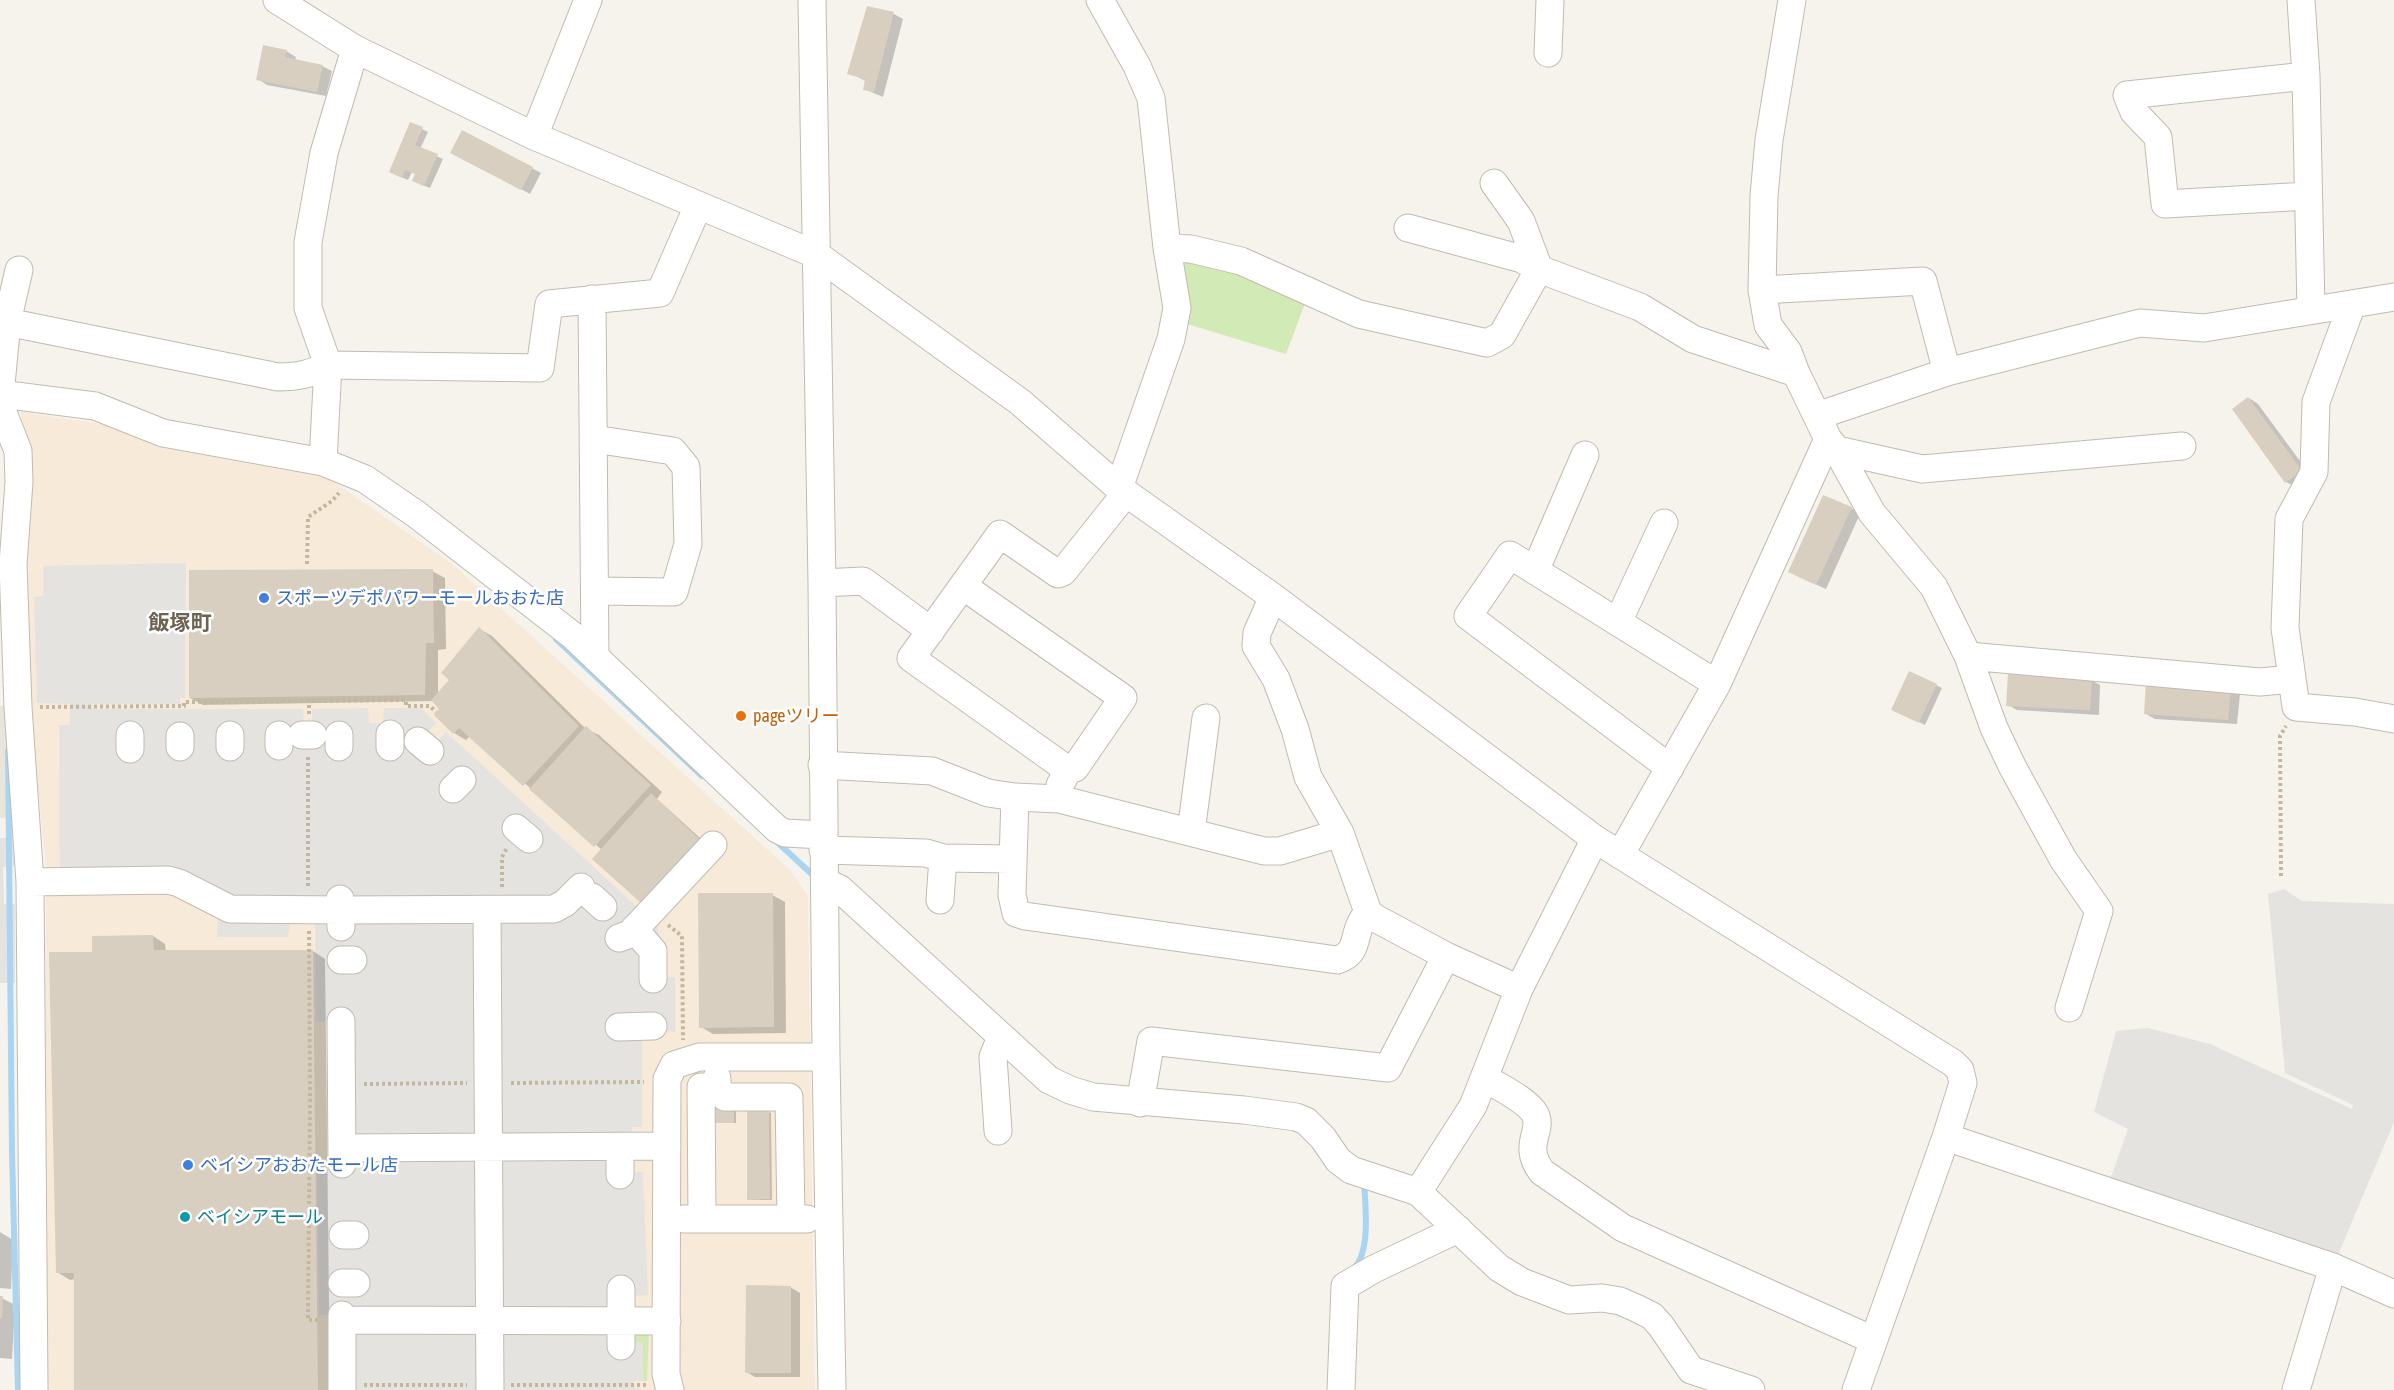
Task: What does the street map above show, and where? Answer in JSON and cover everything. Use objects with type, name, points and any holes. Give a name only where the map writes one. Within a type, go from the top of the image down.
[{"type":"street","points":[[277,0],[317,11],[355,49],[534,135],[817,255],[1020,402],[1122,490],[1273,597],[1595,839],[1953,1062],[1960,1070],[1963,1083],[1856,1390]]},
{"type":"street","points":[[534,135],[588,0]]},
{"type":"street","points":[[812,0],[832,1390]]},
{"type":"street","points":[[1068,770],[911,658],[1000,534],[1058,574],[1063,572],[1122,490],[1171,339],[1177,308],[1167,248],[1151,98],[1137,66],[1100,0]]},
{"type":"street","points":[[1548,53],[1550,0]]},
{"type":"street","points":[[1792,0],[1769,140],[1764,196],[1762,290],[1768,325],[1788,352],[1827,435],[1872,513],[1934,587],[1968,656],[1994,728],[2012,766],[2063,859],[2099,911],[2069,1008]]},
{"type":"street","points":[[2301,0],[2306,76],[2311,310]]},
{"type":"street","points":[[323,462],[328,365],[308,308],[308,242],[324,153],[355,49]]},
{"type":"street","points":[[2306,76],[2127,95],[2134,112],[2158,137],[2165,204],[2308,196]]},
{"type":"street","points":[[1167,248],[1191,249],[1241,261],[1359,314],[1487,343],[1502,335],[1539,268],[1521,221],[1494,183]]},
{"type":"street","points":[[7,322],[278,377],[297,377],[313,373],[328,365],[540,368],[549,304],[660,293],[698,206]]},
{"type":"street","points":[[1408,228],[1522,259],[1539,268],[1640,307],[1693,339],[1796,373]]},
{"type":"street","points":[[19,270],[7,322],[0,394],[95,406],[163,433],[323,462],[365,479],[416,514],[572,635],[785,834],[823,843],[926,853],[943,858],[1012,859]]},
{"type":"street","points":[[1762,290],[1923,281],[1947,372]]},
{"type":"street","points":[[1620,855],[1717,684],[1827,435],[1947,372],[2140,323],[2204,328],[2394,297]]},
{"type":"street","points":[[592,299],[595,657]]},
{"type":"street","points":[[2352,304],[2316,402],[2314,472],[2289,519],[2285,628],[2296,707],[2355,712],[2394,719]]},
{"type":"street","points":[[0,411],[4,415],[18,451],[19,482],[14,540],[7,580],[30,882],[34,1390]]},
{"type":"street","points":[[1827,435],[1922,469],[2182,446]]},
{"type":"street","points":[[594,439],[673,451],[686,467],[688,544],[674,592],[595,591]]},
{"type":"street","points":[[1535,571],[1585,455]]},
{"type":"street","points":[[1618,622],[1664,523]]},
{"type":"street","points":[[1670,768],[1468,616],[1510,555],[1717,684]]},
{"type":"street","points":[[822,583],[863,581],[931,631]]},
{"type":"street","points":[[963,586],[1123,698],[1075,768],[1068,770],[1057,792],[1059,799]]},
{"type":"street","points":[[1273,597],[1257,633],[1256,645],[1276,679],[1295,729],[1308,777],[1340,834],[1368,912],[1446,956],[1518,989]]},
{"type":"street","points":[[1968,656],[2260,682],[2292,679]]},
{"type":"street","points":[[1191,831],[1206,718]]},
{"type":"street","points":[[822,765],[932,771],[988,793],[1059,799],[1270,852],[1340,834]]},
{"type":"street","points":[[1015,797],[1012,859],[1013,905],[1016,913],[1025,916],[1337,960],[1351,953],[1356,945],[1360,926],[1368,912]]},
{"type":"street","points":[[1418,1192],[1473,1106],[1518,989],[1595,839]]},
{"type":"street","points":[[615,919],[713,845]]},
{"type":"street","points":[[939,901],[943,858]]},
{"type":"street","points":[[30,882],[81,873],[131,873],[168,880],[179,876],[230,901],[279,904],[340,912],[390,904],[438,904],[487,910],[554,909],[565,903],[615,919],[653,951],[653,979]]},
{"type":"street","points":[[825,882],[840,889],[1049,1080],[1093,1097],[1140,1103],[1244,1110],[1306,1121],[1315,1129],[1338,1160],[1351,1170],[1418,1192],[1499,1268],[1522,1282],[1569,1300],[1602,1298],[1620,1301],[1652,1316],[1669,1336],[1691,1370],[1751,1390]]},
{"type":"street","points":[[487,910],[490,1390]]},
{"type":"street","points":[[1140,1103],[1151,1041],[1388,1068],[1446,956]]},
{"type":"street","points":[[345,1012],[349,1111],[342,1156],[488,1148],[668,1146]]},
{"type":"street","points":[[619,1027],[653,1026]]},
{"type":"street","points":[[998,1131],[993,1057],[1001,1037]]},
{"type":"street","points":[[670,1390],[666,1374],[674,1336],[668,1220],[667,1079],[674,1065],[699,1057],[826,1057]]},
{"type":"street","points":[[717,1057],[717,1087],[725,1097],[789,1097],[780,1224]]},
{"type":"street","points":[[1485,1078],[1520,1100],[1535,1114],[1537,1122],[1531,1151],[1542,1172],[1623,1228],[1873,1340]]},
{"type":"street","points":[[706,1225],[701,1087],[717,1087]]},
{"type":"street","points":[[1946,1137],[2333,1267],[2394,1294]]},
{"type":"street","points":[[620,1148],[620,1175]]},
{"type":"street","points":[[668,1220],[706,1225],[780,1224],[829,1219]]},
{"type":"street","points":[[1341,1390],[1345,1286],[1374,1269],[1458,1229]]},
{"type":"street","points":[[2296,1390],[2333,1267]]},
{"type":"street","points":[[621,1288],[621,1333]]},
{"type":"street","points":[[342,1390],[349,1359],[335,1322],[490,1320],[674,1336]]},
{"type":"path","points":[[307,564],[308,517],[338,495]]},
{"type":"path","points":[[18,707],[184,706],[184,702],[406,700],[406,706],[430,706],[436,712]]},
{"type":"path","points":[[2281,876],[2280,736],[2296,707]]},
{"type":"path","points":[[615,919],[682,936],[683,1043]]},
{"type":"path","points":[[310,1099],[308,1320],[335,1322]]},
{"type":"shaded area","points":[[21,412],[108,425],[157,447],[328,478],[451,563],[790,870],[808,896],[815,1390],[46,1390],[46,867],[31,717],[22,558],[32,486]]},
{"type":"shaded area","points":[[186,563],[185,698],[180,698],[180,704],[92,704],[92,709],[303,709],[304,723],[312,723],[312,709],[368,708],[369,723],[383,723],[384,708],[421,708],[436,723],[427,733],[437,742],[446,732],[658,926],[663,977],[675,977],[675,1032],[662,1031],[662,1037],[642,1038],[642,1127],[632,1127],[631,1172],[643,1172],[648,1295],[633,1296],[632,1342],[643,1343],[643,1381],[633,1381],[634,1387],[643,1390],[332,1390],[330,1315],[319,1315],[317,1163],[331,1163],[330,1022],[316,1022],[315,922],[290,923],[288,937],[217,937],[218,917],[179,894],[135,891],[60,870],[59,725],[70,725],[70,704],[37,703],[34,597],[43,596],[43,566]]},
{"type":"shaded area","points":[[0,706],[11,706],[14,818],[0,818]]},
{"type":"shaded area","points":[[0,838],[14,838],[14,866],[3,867],[4,904],[15,904],[15,983],[0,983]]},
{"type":"shaded area","points":[[2284,889],[2302,901],[2394,904],[2394,1122],[2333,1267],[2106,1191],[2128,1129],[2094,1112],[2116,1031],[2148,1028],[2210,1044],[2352,1109],[2353,1105],[2285,1073],[2268,894]]},
{"type":"green space","points":[[1186,254],[1307,298],[1286,354],[1187,324],[1182,277]]},
{"type":"green space","points":[[633,1330],[649,1330],[647,1381],[643,1381],[643,1343],[632,1342]]},
{"type":"building","points":[[867,6],[894,12],[874,92],[863,90],[865,79],[847,74]]},
{"type":"building","points":[[263,45],[287,50],[285,57],[323,65],[317,92],[256,80]]},
{"type":"building","points":[[410,122],[423,127],[415,145],[438,154],[424,186],[412,181],[415,174],[405,170],[402,178],[389,172]]},
{"type":"building","points":[[462,130],[533,167],[521,190],[450,153]]},
{"type":"building","points":[[2248,397],[2302,471],[2285,483],[2232,409]]},
{"type":"building","points":[[1823,495],[1852,507],[1816,585],[1788,572]]},
{"type":"building","points":[[433,569],[434,643],[426,643],[425,695],[189,698],[189,570]]},
{"type":"building","points":[[479,627],[579,726],[523,786],[459,728],[453,734],[434,715],[439,709],[431,700],[449,680],[441,673]]},
{"type":"building","points":[[1909,671],[1937,684],[1919,723],[1891,710]]},
{"type":"building","points":[[2008,674],[2092,678],[2090,710],[2006,706]]},
{"type":"building","points":[[2146,682],[2231,688],[2228,720],[2144,714]]},
{"type":"building","points":[[586,726],[651,785],[594,847],[529,789]]},
{"type":"building","points":[[651,793],[699,839],[641,903],[592,859]]},
{"type":"building","points":[[698,893],[773,893],[774,1027],[699,1028]]},
{"type":"building","name":"ベイシアモール","points":[[153,935],[154,950],[313,950],[318,1390],[74,1390],[74,1273],[56,1273],[49,952],[92,952],[92,936]]},
{"type":"building","points":[[710,1107],[734,1107],[734,1123],[710,1123]]},
{"type":"building","points":[[747,1110],[769,1110],[770,1199],[747,1200]]},
{"type":"building","points":[[746,1285],[791,1286],[791,1373],[745,1373]]},
{"type":"building","points":[[0,1296],[3,1296],[2,1318],[0,1318]]},
{"type":"waterway","points":[[556,639],[702,776]]},
{"type":"waterway","points":[[8,751],[12,1152],[18,1390]]},
{"type":"waterway","points":[[777,842],[816,878]]},
{"type":"waterway","points":[[1355,1267],[1360,1259],[1365,1238],[1364,1180]]},
{"type":"place","name":"スポーツデポパワーモールおおた店","points":[[264,598]]},
{"type":"place","name":"pageツリー","points":[[741,716]]},
{"type":"place","name":"ベイシアおおたモール店","points":[[188,1165]]},
{"type":"place","name":"ベイシアモール","points":[[185,1217]]},
{"type":"district","name":"飯塚町","points":[[180,623]]}]
